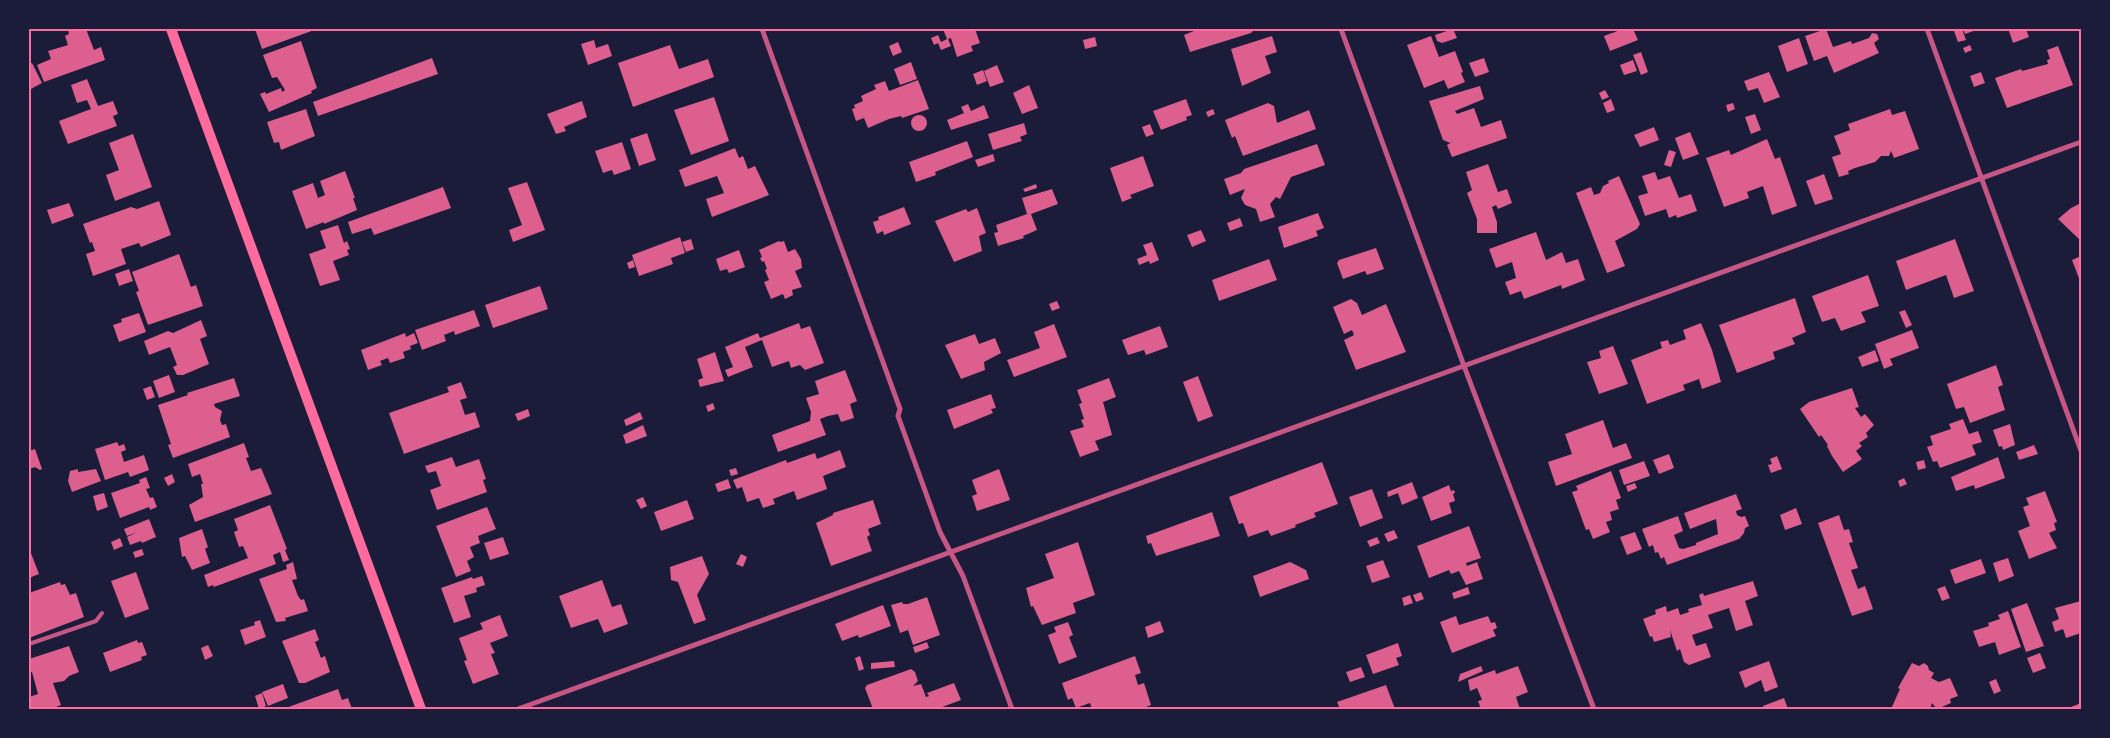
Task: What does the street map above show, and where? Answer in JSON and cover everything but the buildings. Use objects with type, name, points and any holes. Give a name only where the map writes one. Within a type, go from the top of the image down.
[{"type":"main road","points":[[171,29],[421,709]]},
{"type":"street","points":[[762,29],[900,409],[898,416],[940,532],[963,576],[1012,709]]},
{"type":"street","points":[[1341,29],[1464,366],[1594,709]]},
{"type":"street","points":[[1927,29],[2081,451]]},
{"type":"street","points":[[518,709],[2081,142]]},
{"type":"lane","points":[[29,644],[96,621],[102,613]]}]
